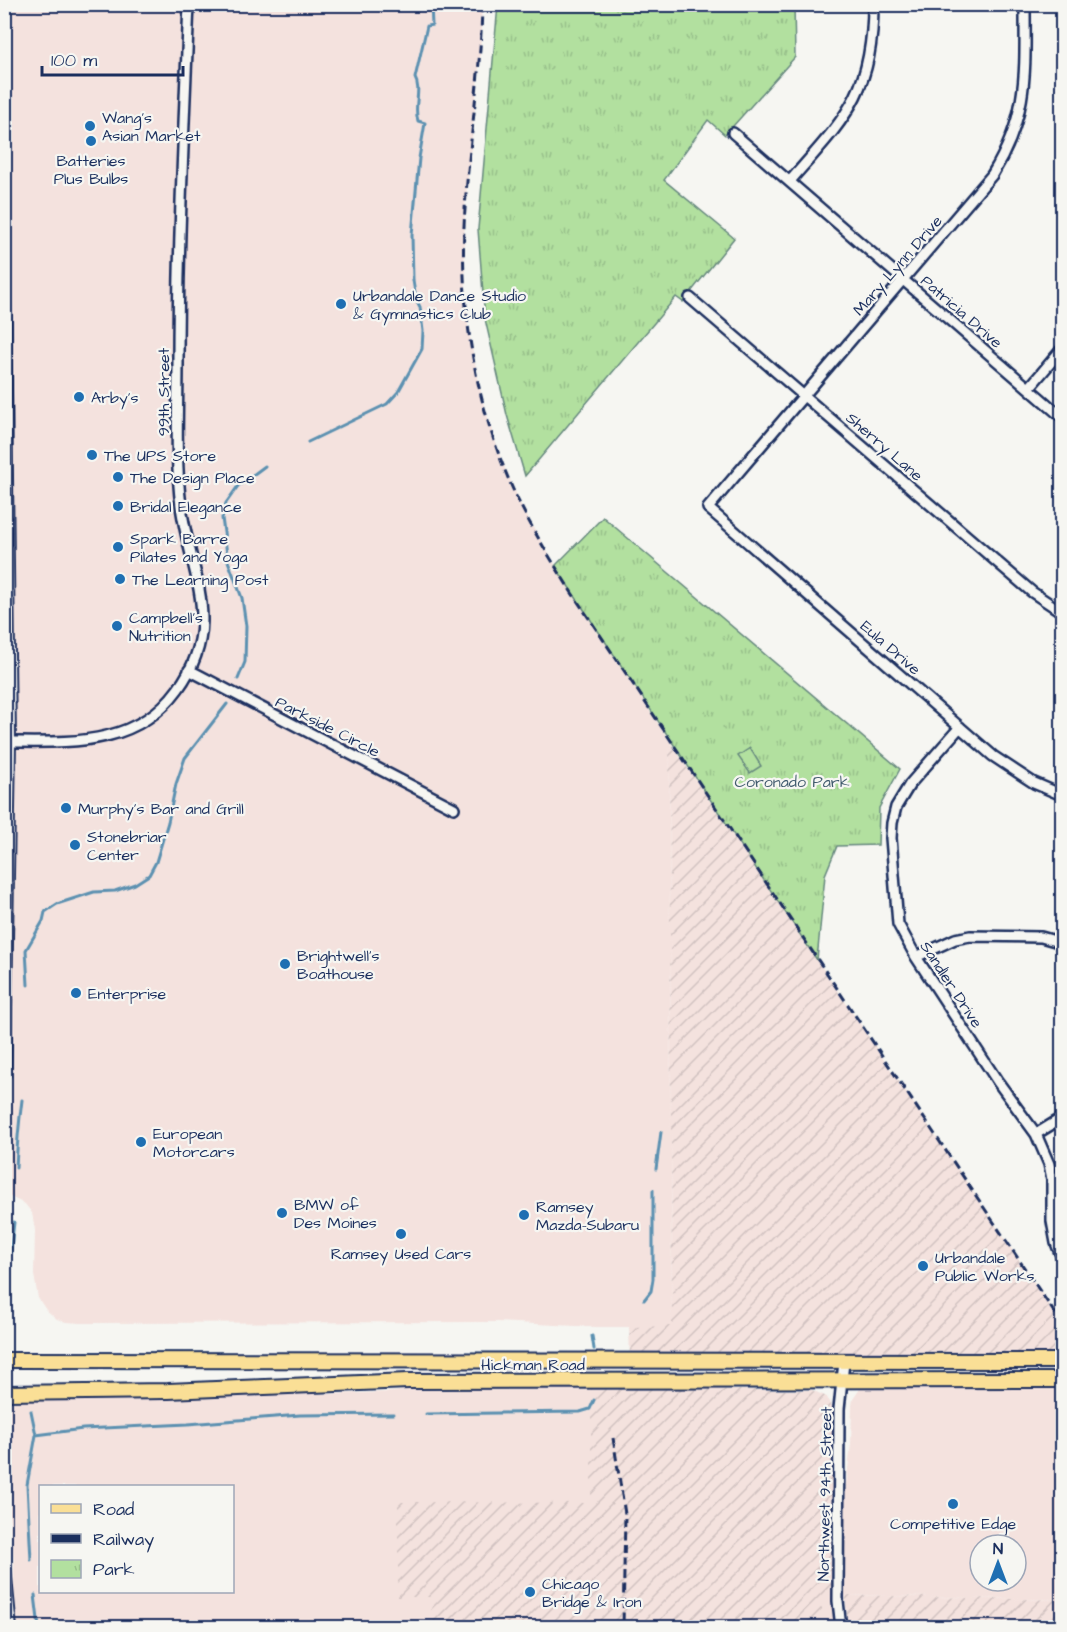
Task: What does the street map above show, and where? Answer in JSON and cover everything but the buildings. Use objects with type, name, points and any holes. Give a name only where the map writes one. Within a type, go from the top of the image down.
[{"type":"main road","points":[[4,300],[8,933],[4,1074]]},
{"type":"main road","name":"Hickman Road","points":[[4,1360],[1062,1361]]},
{"type":"main road","name":"Hickman Road","points":[[4,1393],[168,1391],[408,1381],[1062,1380]]},
{"type":"main road","points":[[5,1577],[10,1628]]},
{"type":"street","name":"99th Street","points":[[7,742],[86,741],[109,737],[141,723],[167,702],[189,670],[200,638],[202,612],[200,585],[183,519],[178,462],[178,266],[189,4]]},
{"type":"street","points":[[790,182],[843,120],[860,88],[871,53],[873,4]]},
{"type":"street","name":"Mary Lynn Drive","points":[[708,508],[981,191],[1003,158],[1022,102],[1025,71],[1025,4]]},
{"type":"street","name":"Patricia Drive","points":[[734,133],[1062,417]]},
{"type":"street","name":"Sherry Lane","points":[[690,298],[1032,592],[1062,612]]},
{"type":"street","points":[[1029,388],[1062,349]]},
{"type":"street","name":"Eula Drive","points":[[708,508],[1013,771],[1062,795]]},
{"type":"street","name":"Parkside Circle","points":[[189,670],[454,808]]},
{"type":"street","name":"Sandler Drive","points":[[960,727],[904,793],[896,807],[891,838],[898,924],[916,957],[998,1082],[1036,1134],[1049,1164],[1052,1179],[1052,1221],[1056,1243],[1062,1258]]},
{"type":"street","points":[[916,957],[955,939],[970,936],[1041,937],[1062,943]]},
{"type":"street","points":[[1036,1134],[1062,1118]]},
{"type":"street","name":"Northwest 94th Street","points":[[841,1628],[838,1601],[839,1410],[844,1362]]},
{"type":"shaded area","points":[[4,5],[482,5],[480,58],[465,208],[464,251],[468,327],[483,402],[501,459],[523,509],[564,580],[669,740],[672,1327],[596,1327],[497,1322],[81,1323],[57,1319],[46,1310],[38,1298],[34,1275],[35,1230],[32,1213],[25,1204],[4,1194]]},
{"type":"shaded area","points":[[669,740],[1062,1324],[1062,1361],[630,1361],[629,1327],[672,1326]]},
{"type":"shaded area","points":[[591,1385],[592,1504],[398,1503],[398,1597],[431,1597],[431,1627],[15,1627],[14,1562],[4,1468],[4,1406],[8,1402],[16,1399],[274,1391],[327,1394],[393,1392],[425,1387]]},
{"type":"shaded area","points":[[591,1385],[670,1385],[730,1390],[812,1390],[827,1397],[833,1411],[831,1595],[822,1595],[822,1627],[431,1627],[431,1597],[398,1597],[398,1502],[591,1503]]},
{"type":"shaded area","points":[[1062,1385],[1062,1600],[845,1595],[845,1494],[851,1444],[852,1405],[860,1389],[865,1387]]},
{"type":"shaded area","points":[[822,1594],[831,1595],[834,1627],[822,1627]]},
{"type":"shaded area","points":[[845,1595],[1062,1600],[1062,1627],[848,1627]]},
{"type":"green space","points":[[498,5],[794,5],[795,57],[725,135],[708,120],[664,180],[734,238],[683,302],[676,297],[525,476],[507,415],[485,319],[478,229]]},
{"type":"green space","name":"Coronado Park","points":[[603,517],[900,769],[879,808],[878,845],[837,846],[825,875],[817,960],[555,566]]},
{"type":"green space","points":[[750,748],[761,766],[750,773],[738,756]]},
{"type":"waterway","points":[[308,442],[387,404],[398,392],[422,349],[423,331],[420,307],[416,299],[413,280],[412,235],[419,158],[425,123],[418,121],[416,110],[418,88],[415,78],[427,26],[432,25],[431,4]]},
{"type":"waterway","points":[[238,679],[245,662],[246,626],[242,598],[228,561],[222,518],[226,503],[238,486],[265,466]]},
{"type":"waterway","points":[[28,985],[26,950],[43,921],[45,912],[57,904],[94,892],[115,891],[135,884],[149,875],[156,862],[185,758],[227,704]]},
{"type":"waterway","points":[[16,1168],[22,1100]]},
{"type":"waterway","points":[[656,1169],[661,1132]]},
{"type":"waterway","points":[[644,1300],[651,1291],[653,1279],[653,1190]]},
{"type":"waterway","points":[[8,1311],[5,1301],[14,1222]]},
{"type":"waterway","points":[[592,1336],[594,1349]]},
{"type":"waterway","points":[[426,1414],[580,1412],[590,1409],[594,1400]]},
{"type":"waterway","points":[[31,1411],[36,1435],[27,1485],[31,1560]]},
{"type":"waterway","points":[[36,1435],[83,1429],[300,1415],[393,1414]]},
{"type":"waterway","points":[[35,1595],[39,1628]]},
{"type":"railway","points":[[482,4],[465,209],[464,282],[472,354],[480,390],[489,426],[515,494],[572,593],[1062,1324]]},
{"type":"railway","points":[[613,1438],[625,1514],[623,1628]]},
{"type":"place","name":"Wang's Asian Market","points":[[90,126]]},
{"type":"place","name":"Batteries Plus Bulbs","points":[[91,141]]},
{"type":"place","name":"Urbandale Dance Studio & Gymnastics Club","points":[[341,304]]},
{"type":"place","name":"Arby's","points":[[79,397]]},
{"type":"place","name":"The UPS Store","points":[[92,455]]},
{"type":"place","name":"The Design Place","points":[[118,477]]},
{"type":"place","name":"Bridal Elegance","points":[[118,506]]},
{"type":"place","name":"Spark Barre Pilates and Yoga","points":[[118,547]]},
{"type":"place","name":"The Learning Post","points":[[120,579]]},
{"type":"place","name":"Campbell's Nutrition","points":[[117,626]]},
{"type":"place","name":"Murphy's Bar and Grill","points":[[66,808]]},
{"type":"place","name":"Stonebriar Center","points":[[75,845]]},
{"type":"place","name":"Brightwell's Boathouse","points":[[285,964]]},
{"type":"place","name":"Enterprise","points":[[76,993]]},
{"type":"place","name":"European Motorcars","points":[[141,1142]]},
{"type":"place","name":"BMW of Des Moines","points":[[282,1213]]},
{"type":"place","name":"Ramsey Mazda-Subaru","points":[[524,1215]]},
{"type":"place","name":"Ramsey Used Cars","points":[[401,1234]]},
{"type":"place","name":"Urbandale Public Works","points":[[923,1266]]},
{"type":"place","name":"Competitive Edge","points":[[953,1504]]},
{"type":"place","name":"Chicago Bridge & Iron","points":[[530,1592]]}]
